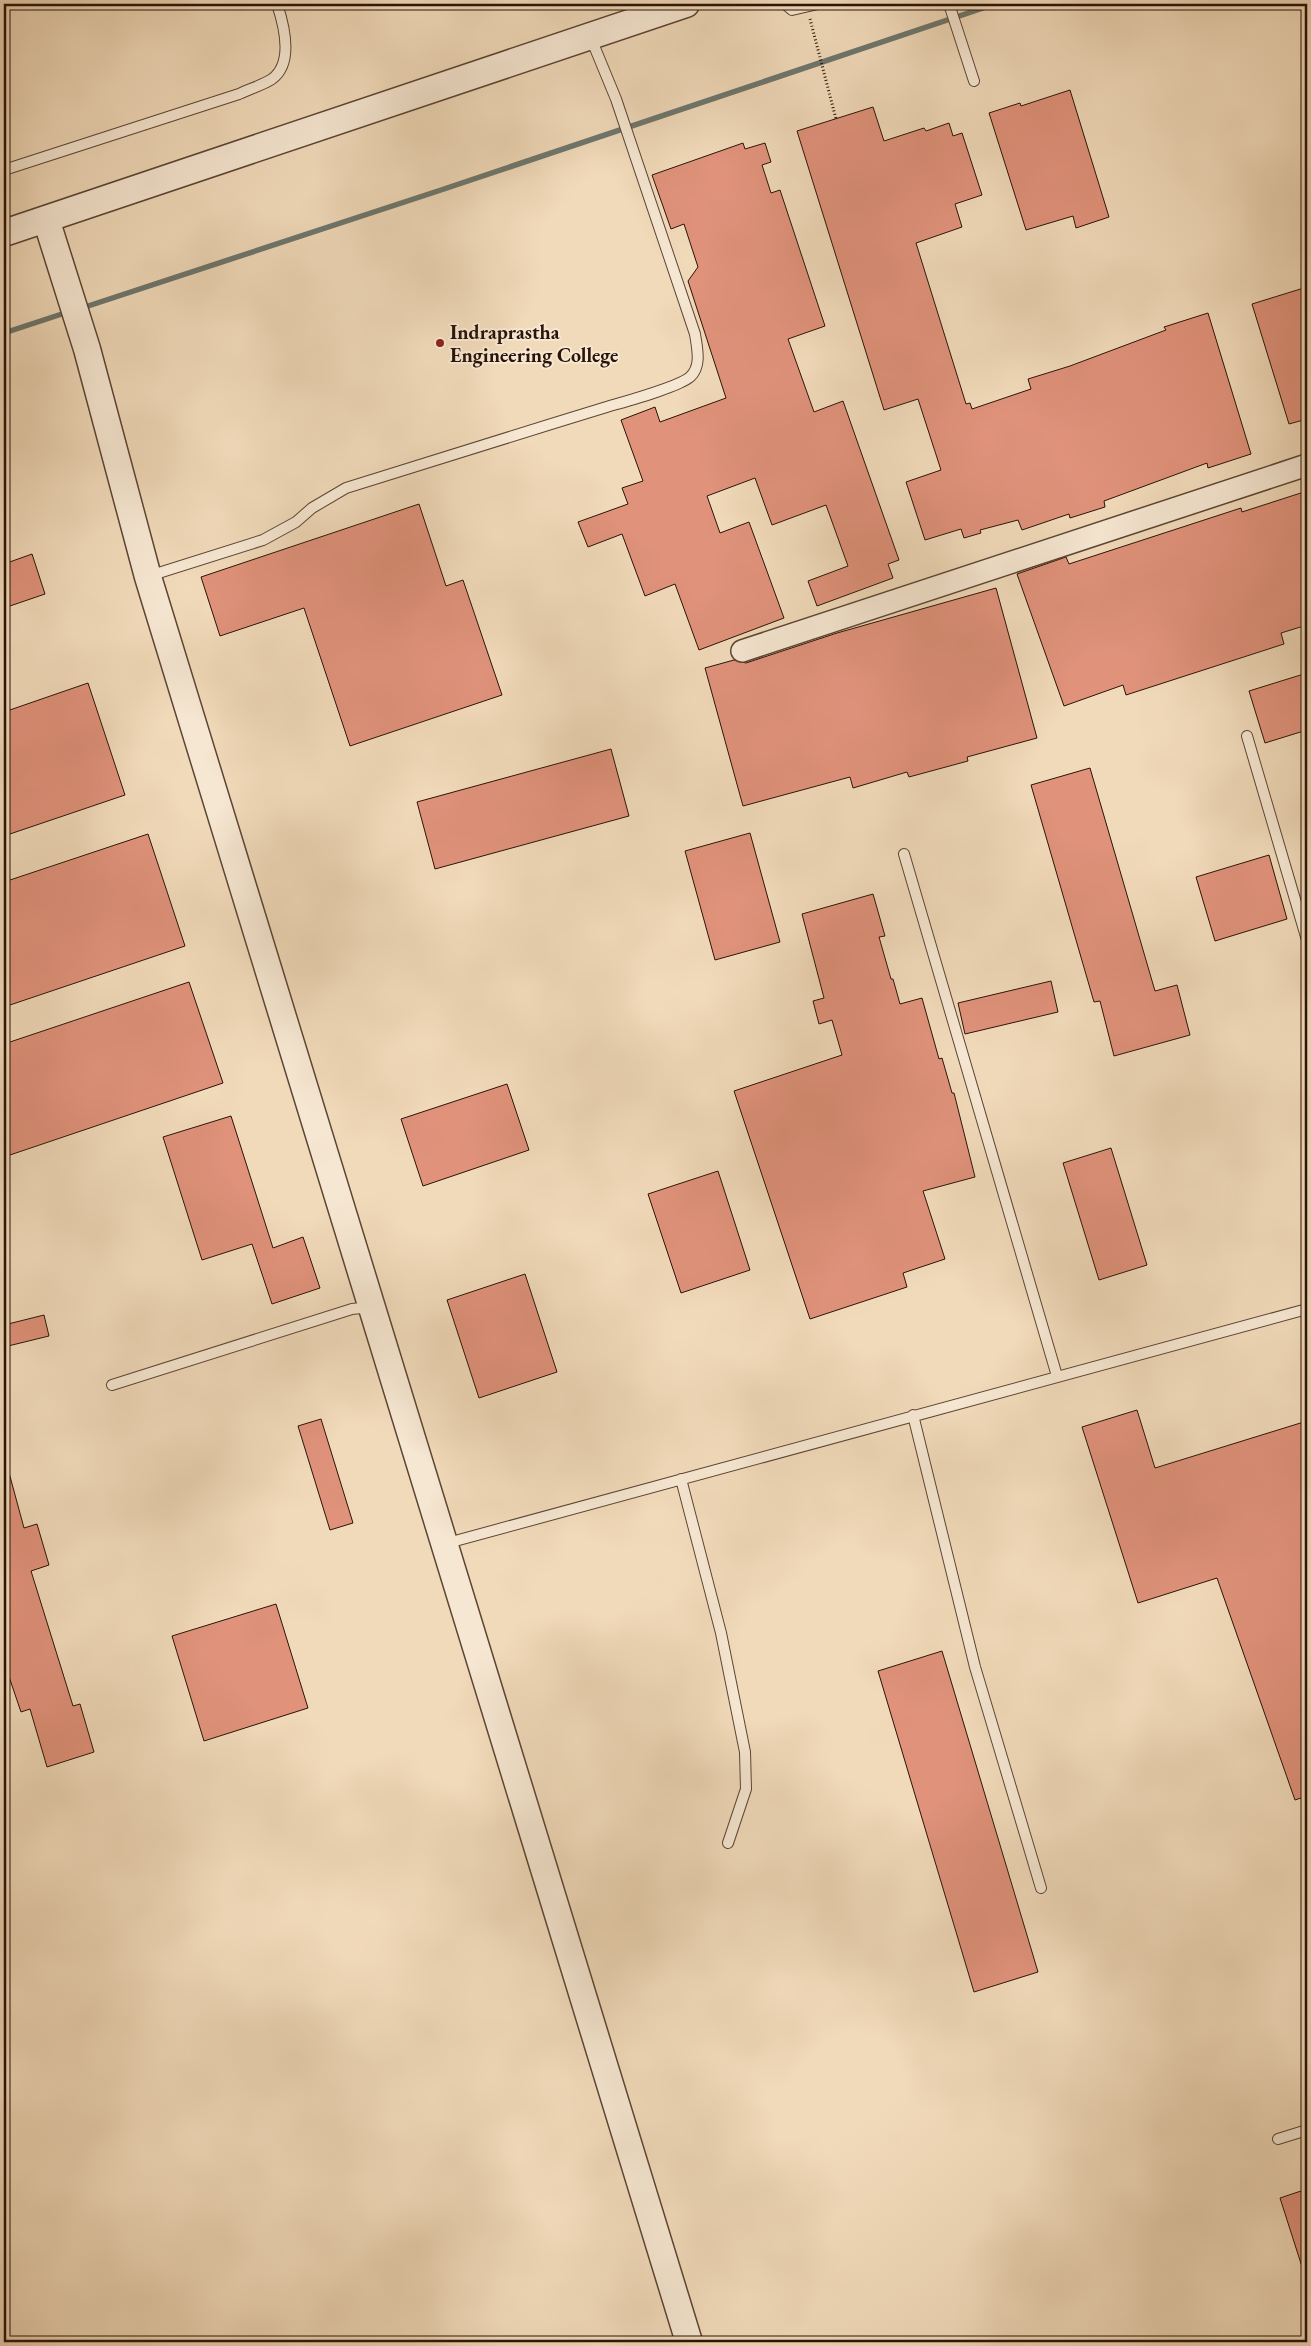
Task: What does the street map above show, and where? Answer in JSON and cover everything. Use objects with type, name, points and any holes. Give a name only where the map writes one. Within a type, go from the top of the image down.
[{"type":"street","points":[[4,233],[686,4]]},
{"type":"street","points":[[46,218],[87,349],[148,576],[689,2342]]},
{"type":"street","points":[[742,651],[1307,465]]},
{"type":"lane","points":[[4,170],[239,94],[273,78],[282,66],[285,46],[282,19],[276,4]]},
{"type":"lane","points":[[785,4],[792,10],[818,4]]},
{"type":"lane","points":[[949,4],[974,82]]},
{"type":"lane","points":[[148,576],[263,540],[296,522],[312,508],[346,488],[628,400],[677,384],[690,377],[696,369],[698,355],[695,334],[616,99],[590,35]]},
{"type":"lane","points":[[1247,736],[1307,940]]},
{"type":"lane","points":[[904,854],[1057,1376]]},
{"type":"lane","points":[[112,1385],[352,1309],[372,1307]]},
{"type":"lane","points":[[443,1544],[1307,1309]]},
{"type":"lane","points":[[913,1415],[975,1667],[1041,1888]]},
{"type":"lane","points":[[681,1479],[721,1633],[745,1752],[746,1789],[728,1843]]},
{"type":"lane","points":[[4,1703],[4,1715]]},
{"type":"lane","points":[[1278,2139],[1307,2130]]},
{"type":"path","points":[[814,31],[836,119]]},
{"type":"building","points":[[1070,90],[1109,217],[1076,228],[1073,216],[1026,230],[989,113],[1020,103],[1021,106]]},
{"type":"building","points":[[873,107],[884,141],[924,128],[926,131],[949,123],[953,136],[962,133],[982,195],[955,204],[962,227],[916,243],[966,404],[970,403],[972,409],[1031,389],[1028,379],[1070,366],[1166,330],[1164,327],[1208,313],[1251,454],[1208,468],[1207,463],[1104,501],[1105,507],[1070,518],[1069,514],[1022,530],[1018,520],[980,530],[981,533],[964,538],[961,529],[925,540],[906,482],[941,470],[918,399],[884,410],[797,131]]},
{"type":"building","points":[[743,143],[745,149],[765,143],[771,162],[762,165],[771,193],[780,190],[825,326],[788,339],[814,412],[843,401],[899,560],[888,564],[893,578],[817,606],[808,581],[848,566],[826,505],[772,525],[755,478],[707,496],[720,533],[749,522],[784,618],[699,650],[675,584],[645,596],[622,534],[588,547],[578,522],[628,504],[622,488],[643,481],[621,420],[655,407],[660,422],[726,398],[688,281],[698,267],[684,224],[671,229],[652,175]]},
{"type":"building","points":[[1307,287],[1307,419],[1289,424],[1252,304]]},
{"type":"building","points":[[1307,491],[1307,625],[1281,633],[1284,644],[1126,695],[1123,685],[1064,706],[1017,574],[1066,557],[1069,564],[1241,508],[1242,512]]},
{"type":"building","points":[[419,504],[446,586],[463,580],[502,695],[350,746],[304,608],[220,636],[201,577]]},
{"type":"building","points":[[32,554],[45,594],[4,608],[4,564]]},
{"type":"building","points":[[996,588],[1037,738],[967,757],[968,761],[909,777],[907,772],[853,788],[850,777],[743,806],[705,668],[734,660],[746,663],[837,633]]},
{"type":"building","points":[[1307,673],[1307,730],[1265,743],[1249,691]]},
{"type":"building","points":[[88,683],[125,795],[4,836],[4,712]]},
{"type":"building","points":[[611,749],[629,816],[435,869],[417,802]]},
{"type":"building","points":[[1090,768],[1155,991],[1177,985],[1190,1035],[1114,1056],[1100,1001],[1094,1002],[1031,785]]},
{"type":"building","points":[[750,833],[780,942],[715,960],[685,851]]},
{"type":"building","points":[[148,834],[185,946],[4,1007],[4,882]]},
{"type":"building","points":[[1269,855],[1287,919],[1215,941],[1196,877]]},
{"type":"building","points":[[873,894],[885,936],[879,937],[900,1004],[922,998],[939,1059],[942,1058],[952,1093],[954,1093],[975,1177],[923,1191],[945,1259],[903,1273],[907,1287],[810,1319],[734,1091],[842,1055],[832,1020],[819,1024],[813,1001],[824,998],[802,914]]},
{"type":"building","points":[[1051,981],[1058,1012],[965,1034],[958,1003]]},
{"type":"building","points":[[189,982],[223,1083],[4,1157],[4,1044]]},
{"type":"building","points":[[507,1084],[529,1150],[423,1186],[401,1119]]},
{"type":"building","points":[[231,1116],[273,1248],[303,1237],[320,1288],[272,1304],[252,1244],[202,1260],[163,1137]]},
{"type":"building","points":[[1111,1148],[1147,1265],[1099,1280],[1063,1163]]},
{"type":"building","points":[[718,1171],[750,1270],[681,1293],[648,1194]]},
{"type":"building","points":[[525,1274],[557,1372],[479,1398],[447,1300]]},
{"type":"building","points":[[44,1315],[49,1336],[4,1347],[4,1325]]},
{"type":"building","points":[[1137,1410],[1155,1468],[1307,1421],[1307,1796],[1295,1800],[1217,1578],[1138,1603],[1082,1427]]},
{"type":"building","points":[[321,1419],[353,1523],[330,1530],[298,1426]]},
{"type":"building","points":[[8,1469],[24,1528],[37,1524],[49,1565],[31,1571],[73,1706],[80,1704],[94,1752],[47,1767],[30,1709],[21,1712],[4,1662],[4,1470]]},
{"type":"building","points":[[276,1604],[308,1708],[204,1741],[172,1636]]},
{"type":"building","points":[[942,1651],[1038,1972],[974,1992],[878,1671]]},
{"type":"building","points":[[1307,2189],[1307,2273],[1304,2273],[1280,2198]]},
{"type":"waterway","points":[[82,308],[995,4]]},
{"type":"waterway","points":[[4,333],[68,312]]},
{"type":"place","name":"Indraprastha Engineering College","points":[[440,343]]}]
